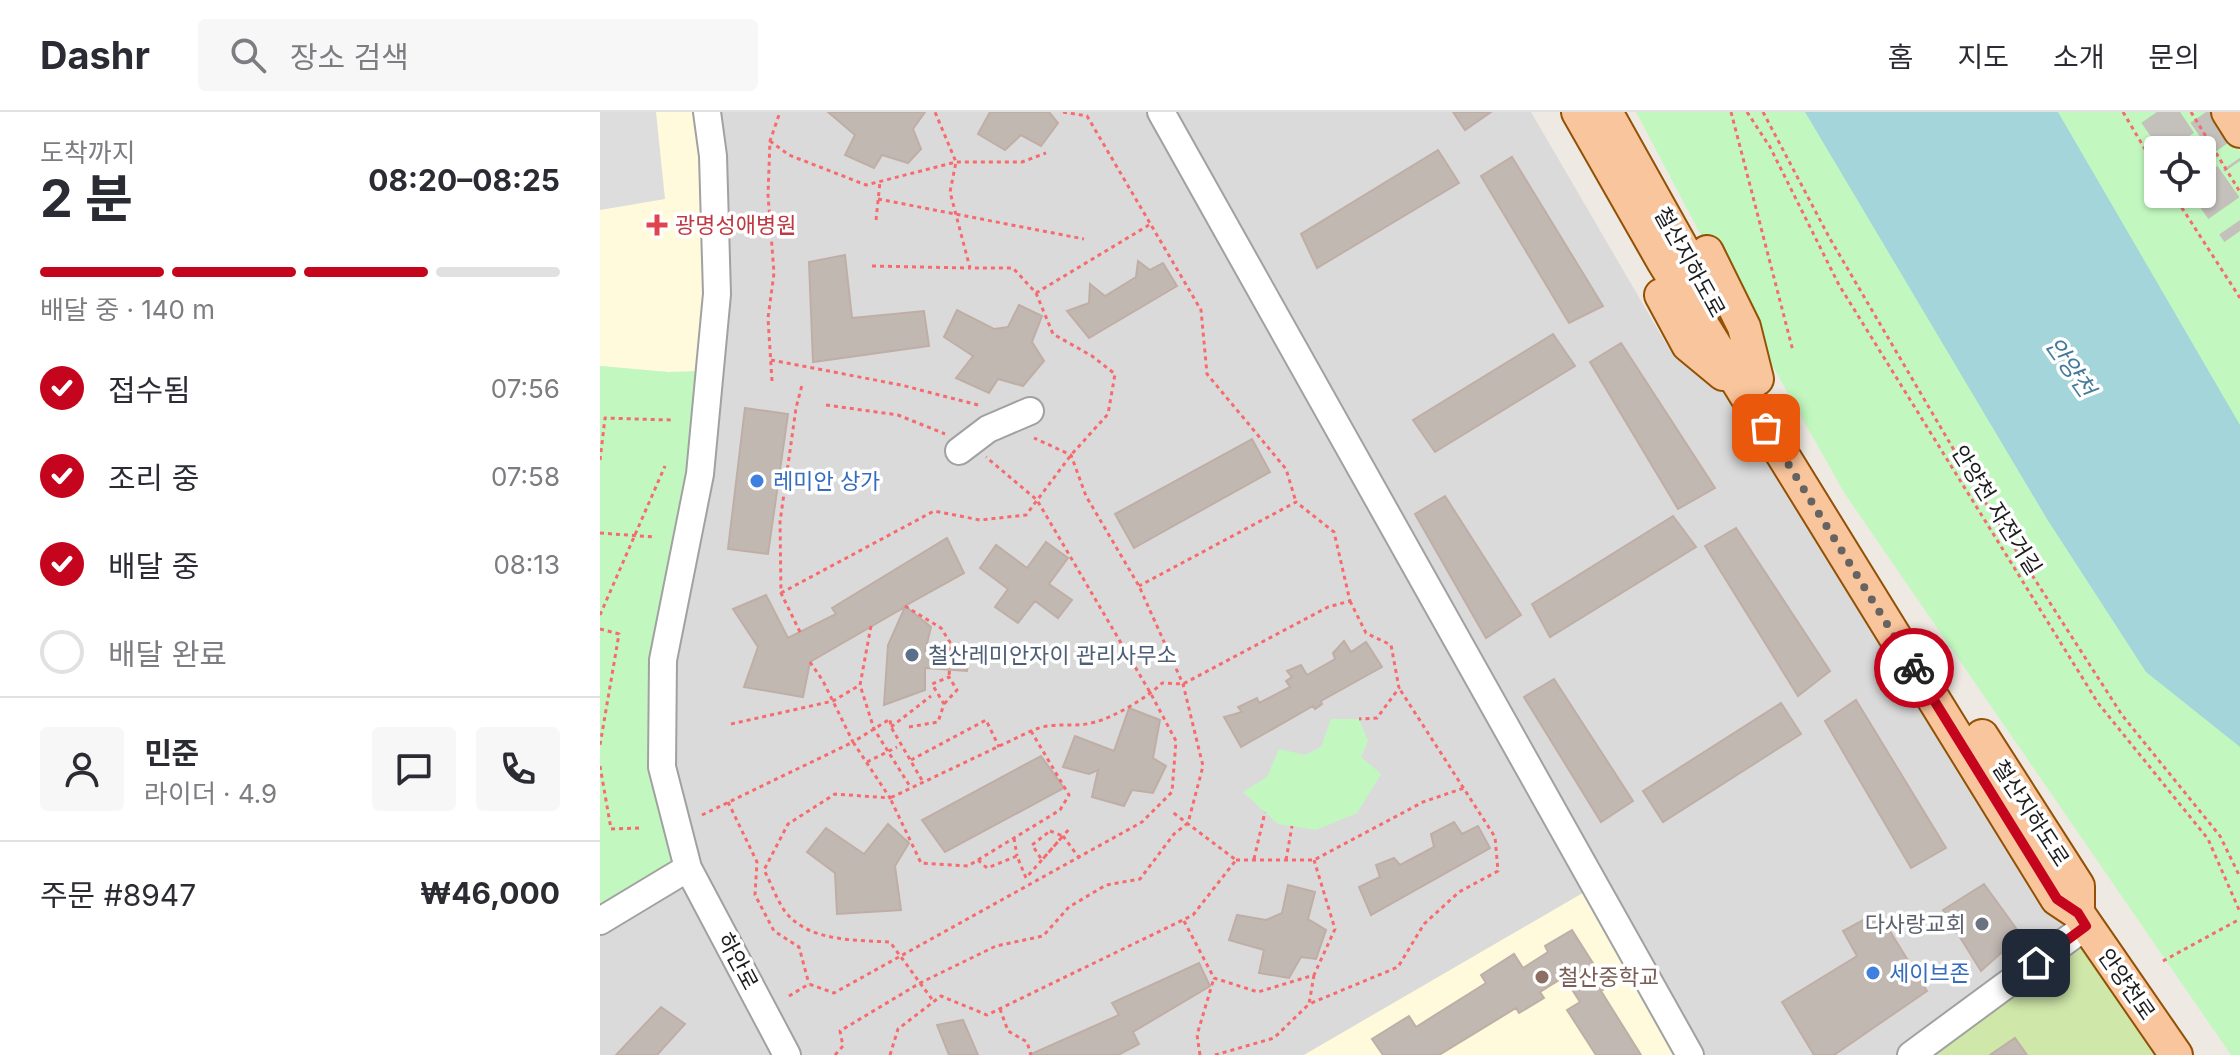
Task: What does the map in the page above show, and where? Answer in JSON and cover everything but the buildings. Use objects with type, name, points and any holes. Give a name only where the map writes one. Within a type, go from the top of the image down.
[{"type":"main road","points":[[1560,112],[1688,345],[1750,385]]},
{"type":"main road","name":"철산지하도로","points":[[1578,112],[1663,261],[1750,385]]},
{"type":"main road","name":"철산지하도로","points":[[1606,112],[1750,385],[2057,899],[2082,919]]},
{"type":"main road","points":[[1631,112],[1710,257],[1744,327],[1750,385]]},
{"type":"main road","points":[[2228,112],[2240,131]]},
{"type":"main road","name":"안양천로","points":[[2082,919],[2176,1055]]},
{"type":"street","name":"하안로","points":[[707,112],[713,156],[717,294],[700,474],[663,660],[662,767],[688,868],[787,1055]]},
{"type":"street","points":[[1161,112],[1690,1055]]},
{"type":"street","points":[[964,447],[988,429],[1030,411]]},
{"type":"street","points":[[600,921],[688,868]]},
{"type":"street","points":[[1911,1055],[2082,919]]},
{"type":"path","points":[[772,381],[768,318],[774,273],[768,195],[770,141],[780,112]]},
{"type":"path","points":[[935,112],[956,162],[950,192],[970,268]]},
{"type":"path","points":[[1063,112],[1087,116],[1201,310],[1207,374],[1286,469],[1296,502],[1334,532],[1350,601],[1366,633],[1391,645],[1399,688],[1495,837],[1498,871],[1459,892],[1424,924],[1398,967],[1309,1004],[1274,1038],[1215,1055]]},
{"type":"path","points":[[1731,112],[1793,351]]},
{"type":"path","name":"안양천 자전거길","points":[[1747,112],[1770,147],[1855,311],[2098,703],[2208,839],[2240,912]]},
{"type":"path","points":[[1763,112],[1829,237],[1978,491],[2122,715],[2220,836],[2240,877]]},
{"type":"path","points":[[2123,112],[2144,147]]},
{"type":"path","points":[[2191,112],[2240,192]]},
{"type":"path","points":[[770,141],[789,155],[866,185],[956,162],[1022,162],[1046,153]]},
{"type":"path","points":[[876,220],[880,182]]},
{"type":"path","points":[[878,199],[1084,239]]},
{"type":"path","points":[[2182,208],[2240,298]]},
{"type":"path","points":[[1036,293],[1150,225]]},
{"type":"path","points":[[781,593],[934,511],[980,520],[1026,515],[1071,455],[1108,414],[1115,374],[1092,356],[1053,334],[1036,293],[1013,268],[872,266]]},
{"type":"path","points":[[771,360],[901,385],[990,409]]},
{"type":"path","points":[[800,632],[781,593],[780,522],[802,385]]},
{"type":"path","points":[[809,984],[834,993],[899,954],[1080,859],[1142,822],[1172,792],[1176,741],[1037,500],[964,447],[898,415],[826,405]]},
{"type":"path","points":[[600,460],[605,418],[671,420]]},
{"type":"path","points":[[835,1055],[843,1046],[840,1031],[920,983],[996,946],[1043,936],[1069,907],[1106,885],[1140,879],[1174,834],[1188,823],[1203,766],[1183,684],[1139,586],[1086,496],[1071,455],[1034,438]]},
{"type":"path","points":[[600,615],[665,466]]},
{"type":"path","points":[[1139,586],[1296,502]]},
{"type":"path","points":[[600,533],[654,537]]},
{"type":"path","points":[[934,1002],[890,942],[847,939],[809,931],[785,911],[764,870],[788,824],[835,794],[890,798],[1047,724],[1094,723],[1151,694],[1162,683],[1183,684],[1328,607],[1350,601]]},
{"type":"path","points":[[905,606],[941,628],[951,644],[949,677],[957,690],[944,704],[938,722],[909,727]]},
{"type":"path","points":[[871,626],[860,685],[874,729],[911,788]]},
{"type":"path","points":[[600,629],[619,634],[600,745]]},
{"type":"path","points":[[810,662],[853,742],[890,798],[921,863],[968,866],[1060,810],[1069,795],[1031,731]]},
{"type":"path","points":[[944,704],[932,684],[949,677]]},
{"type":"path","points":[[731,724],[833,701],[860,685]]},
{"type":"path","points":[[1359,719],[1377,718],[1399,688]]},
{"type":"path","points":[[891,727],[931,696]]},
{"type":"path","points":[[702,815],[853,742],[890,719],[891,727],[923,782]]},
{"type":"path","points":[[911,760],[986,720],[999,747]]},
{"type":"path","points":[[867,762],[897,747]]},
{"type":"path","points":[[600,766],[611,829],[642,828]]},
{"type":"path","points":[[1171,811],[1236,860],[1314,860],[1423,802],[1464,788]]},
{"type":"path","points":[[728,802],[757,862],[755,895],[774,931],[799,947],[809,984]]},
{"type":"path","points":[[1254,860],[1265,812]]},
{"type":"path","points":[[1286,860],[1292,826]]},
{"type":"path","points":[[1014,838],[1026,878],[1071,827]]},
{"type":"path","points":[[1042,860],[1032,845],[1050,831],[1063,836],[1080,859]]},
{"type":"path","points":[[978,860],[987,868],[1017,856]]},
{"type":"path","points":[[890,1055],[898,1029],[941,996],[987,1015],[1193,915],[1236,860]]},
{"type":"path","points":[[1309,1004],[1314,975],[1335,929],[1314,860]]},
{"type":"path","points":[[2163,961],[2240,919]]},
{"type":"path","points":[[1184,920],[1214,978],[1197,1035],[1200,1055]]},
{"type":"path","points":[[1214,978],[1258,992],[1314,975]]},
{"type":"path","points":[[789,996],[809,984]]},
{"type":"path","points":[[1000,1009],[1008,1031],[1027,1042],[1031,1055]]},
{"type":"shaded area","name":"광명성애병원","points":[[600,112],[707,112],[710,371],[668,372],[600,366]]},
{"type":"shaded area","points":[[600,112],[656,112],[665,199],[600,210]]},
{"type":"shaded area","points":[[707,112],[1531,112],[1672,354],[1737,393],[2086,926],[1911,1055],[1690,1055],[1595,886],[1304,1055],[600,1055],[600,921],[662,767]]},
{"type":"shaded area","name":"철산중학교","points":[[1595,886],[1690,1055],[1304,1055]]},
{"type":"green space","points":[[1636,112],[2215,112],[2240,152],[2240,1055],[2231,1055],[1845,494],[1733,296]]},
{"type":"green space","points":[[600,366],[668,372],[710,371],[662,767],[688,868],[600,921]]},
{"type":"green space","points":[[1331,719],[1359,719],[1368,741],[1361,757],[1381,774],[1357,813],[1316,830],[1278,824],[1243,792],[1267,777],[1279,749],[1305,755],[1321,747]]},
{"type":"green space","points":[[2086,926],[2176,1055],[1911,1055]]},
{"type":"water","name":"안양천","points":[[1805,112],[2058,112],[2240,425],[2240,747],[2146,672],[2047,519]]},
{"type":"tunnel","points":[[2157,112],[2173,136]]},
{"type":"tunnel","points":[[2206,112],[2240,161]]},
{"type":"tunnel","points":[[2216,197],[2240,231]]},
{"type":"way so far","points":[[1766,428],[1914,668]]},
{"type":"place","name":"광명성애병원","points":[[657,225]]},
{"type":"place","name":"레미안 상가","points":[[757,481]]},
{"type":"place","name":"철산레미안자이 관리사무소","points":[[912,655]]},
{"type":"place","name":"다사랑교회","points":[[1982,924]]},
{"type":"place","name":"세이브존","points":[[1873,973]]},
{"type":"place","name":"철산중학교","points":[[1542,977]]},
{"type":"route","points":[[1914,668],[2057,899],[2078,913],[2086,926],[2036,963]]}]
